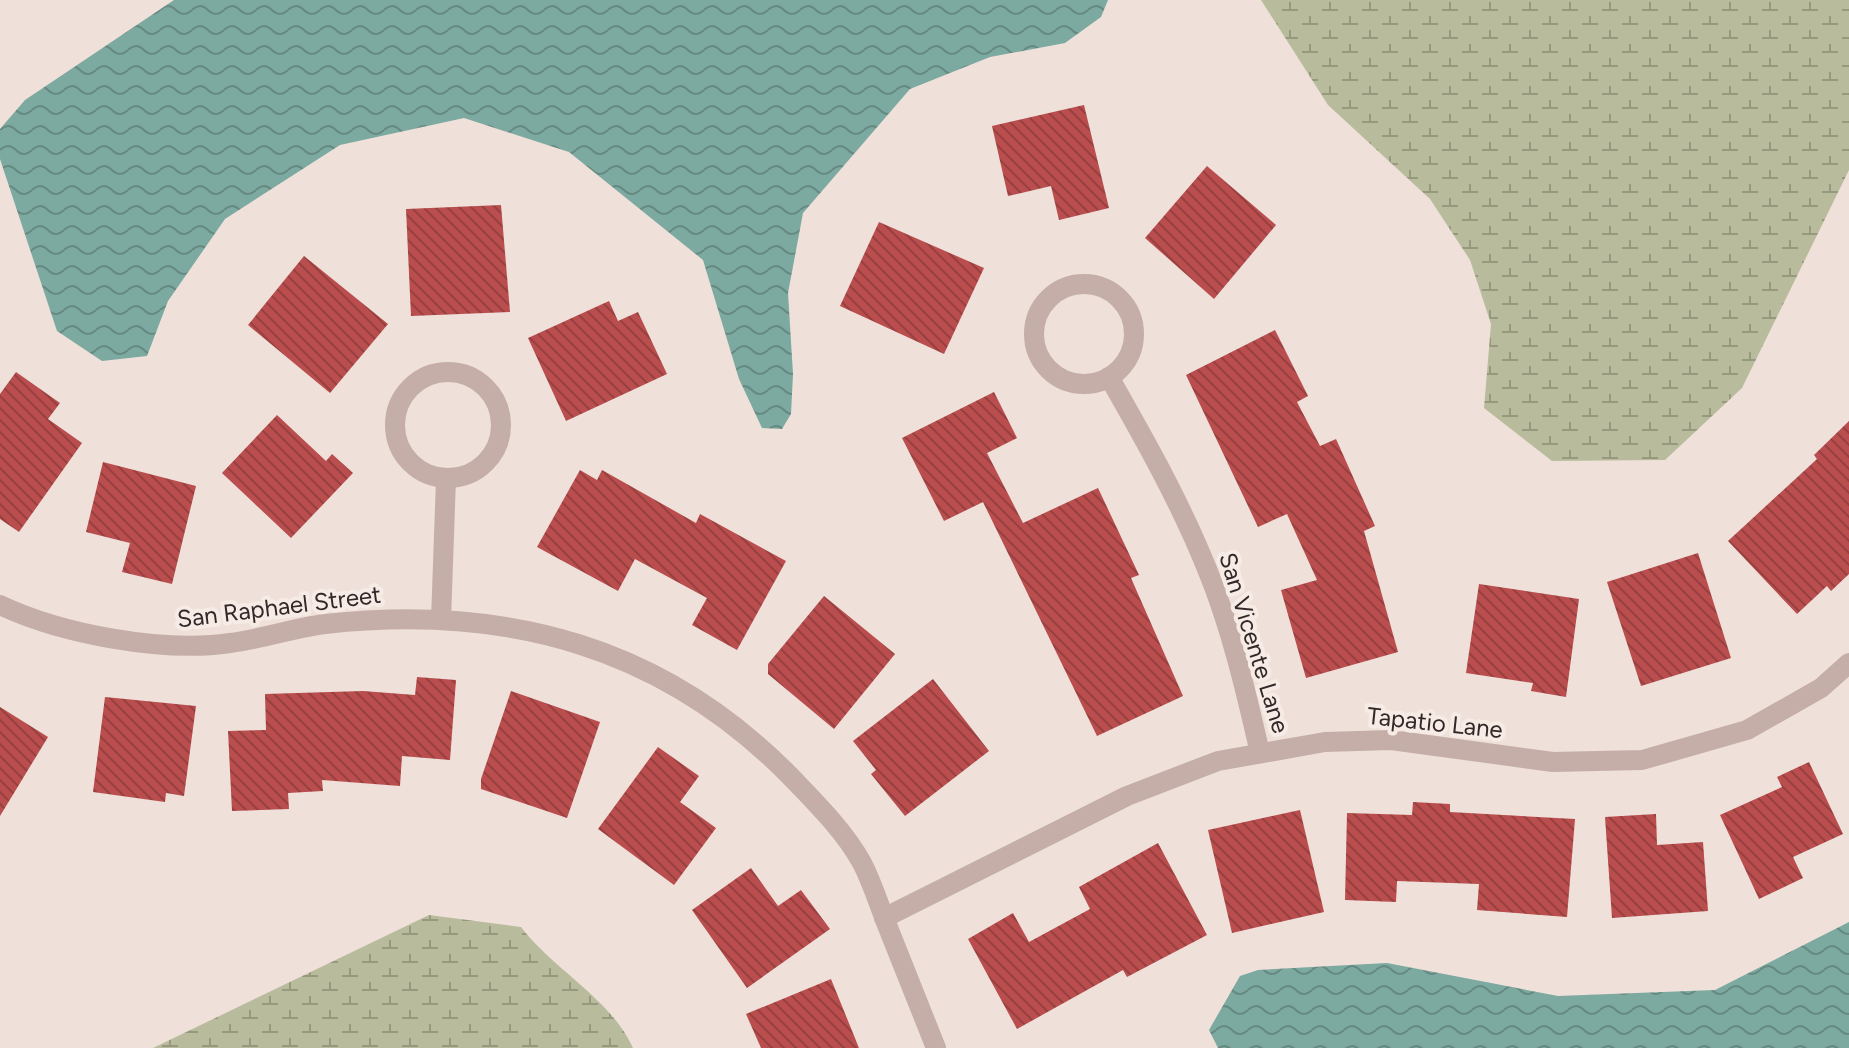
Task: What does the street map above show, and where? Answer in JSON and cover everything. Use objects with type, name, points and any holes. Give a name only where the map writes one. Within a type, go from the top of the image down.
[{"type":"street","points":[[1081,283],[1100,286],[1116,296],[1128,310],[1134,329],[1132,348],[1123,365],[1109,377],[1093,383],[1068,381],[1046,368],[1037,354],[1033,337],[1035,320],[1047,299],[1062,288],[1081,283]]},
{"type":"street","points":[[447,372],[480,382],[493,396],[500,413],[501,432],[496,449],[481,468],[464,477],[446,479],[428,475],[412,465],[396,439],[395,420],[400,402],[412,385],[428,376],[447,372]]},
{"type":"street","name":"San Vicente Lane","points":[[1109,377],[1160,466],[1208,572],[1247,697],[1260,753]]},
{"type":"street","points":[[441,620],[446,479]]},
{"type":"street","name":"San Raphael Street","points":[[0,605],[19,614],[110,637],[163,646],[228,644],[322,625],[441,620],[481,621],[540,631],[608,652],[662,680],[753,738],[818,804],[862,863],[936,1048]]},
{"type":"street","name":"Tapatio Lane","points":[[884,918],[1127,796],[1218,761],[1325,742],[1391,740],[1553,762],[1642,760],[1747,730],[1821,688],[1849,663]]},
{"type":"green space","points":[[1261,0],[1849,0],[1849,170],[1742,388],[1665,460],[1552,461],[1484,408],[1491,324],[1470,260],[1430,199],[1328,105]]},
{"type":"green space","points":[[429,915],[521,927],[534,943],[611,1014],[633,1048],[153,1048]]},
{"type":"water","points":[[174,0],[1108,0],[1101,17],[1065,43],[990,57],[910,89],[803,213],[788,293],[793,374],[791,414],[782,429],[762,428],[739,379],[703,260],[569,152],[464,118],[340,145],[225,219],[168,301],[147,356],[102,361],[57,331],[0,159],[0,129],[25,100]]},
{"type":"water","points":[[1849,922],[1849,1048],[1218,1048],[1209,1030],[1240,976],[1258,970],[1387,963],[1558,996],[1715,990]]},
{"type":"building","points":[[1084,105],[1109,208],[1059,220],[1051,186],[1008,196],[992,126]]},
{"type":"building","points":[[1207,166],[1276,225],[1214,299],[1145,238]]},
{"type":"building","points":[[501,205],[510,312],[411,316],[406,209]]},
{"type":"building","points":[[879,222],[984,268],[944,354],[840,306]]},
{"type":"building","points":[[304,256],[388,324],[330,393],[248,325]]},
{"type":"building","points":[[609,301],[618,321],[638,312],[667,374],[566,421],[528,338]]},
{"type":"building","points":[[1275,330],[1308,396],[1297,402],[1320,446],[1336,439],[1375,526],[1364,531],[1398,652],[1306,678],[1281,590],[1317,580],[1287,514],[1258,527],[1186,375]]},
{"type":"building","points":[[16,372],[60,403],[48,419],[82,443],[19,532],[0,519],[0,394]]},
{"type":"building","points":[[994,392],[1017,438],[987,453],[1023,523],[1098,488],[1139,575],[1131,578],[1183,696],[1097,736],[983,502],[944,521],[902,438]]},
{"type":"building","points":[[277,415],[326,461],[332,454],[353,473],[291,538],[222,473]]},
{"type":"building","points":[[1849,421],[1849,574],[1831,591],[1827,586],[1797,614],[1728,541],[1817,459],[1814,455]]},
{"type":"building","points":[[103,462],[196,486],[172,584],[122,572],[130,543],[86,532]]},
{"type":"building","points":[[580,470],[597,480],[602,470],[696,523],[700,514],[786,561],[737,650],[692,625],[707,598],[635,559],[618,591],[537,547]]},
{"type":"building","points":[[1698,553],[1731,658],[1641,686],[1607,582]]},
{"type":"building","points":[[1479,584],[1579,599],[1566,697],[1531,691],[1533,683],[1466,673]]},
{"type":"building","points":[[824,596],[895,654],[834,729],[768,674],[768,664]]},
{"type":"building","points":[[417,677],[456,680],[450,760],[402,756],[400,786],[322,780],[323,791],[288,793],[289,809],[232,811],[228,731],[266,730],[265,694],[363,691],[415,695]]},
{"type":"building","points":[[933,679],[989,751],[905,816],[871,774],[876,770],[853,741]]},
{"type":"building","points":[[511,691],[600,722],[567,818],[481,789],[481,779]]},
{"type":"building","points":[[105,697],[196,706],[184,796],[166,793],[165,802],[93,792]]},
{"type":"building","points":[[0,707],[48,737],[0,816]]},
{"type":"building","points":[[658,747],[699,776],[680,802],[716,828],[674,885],[598,829]]},
{"type":"building","points":[[1809,762],[1843,834],[1793,857],[1803,878],[1759,899],[1720,815],[1782,787],[1777,777]]},
{"type":"building","points":[[1413,802],[1450,804],[1450,812],[1575,819],[1567,917],[1477,910],[1479,884],[1397,881],[1396,902],[1345,900],[1347,813],[1412,815]]},
{"type":"building","points":[[1300,810],[1324,912],[1232,933],[1208,830]]},
{"type":"building","points":[[1656,814],[1657,845],[1703,842],[1708,911],[1612,918],[1605,817]]},
{"type":"building","points":[[1158,843],[1207,935],[1127,977],[1123,970],[1017,1029],[968,939],[1013,913],[1029,942],[1090,909],[1079,887]]},
{"type":"building","points":[[751,868],[778,906],[801,890],[830,929],[747,988],[692,910]]},
{"type":"building","points":[[831,979],[859,1048],[761,1048],[746,1014]]}]
